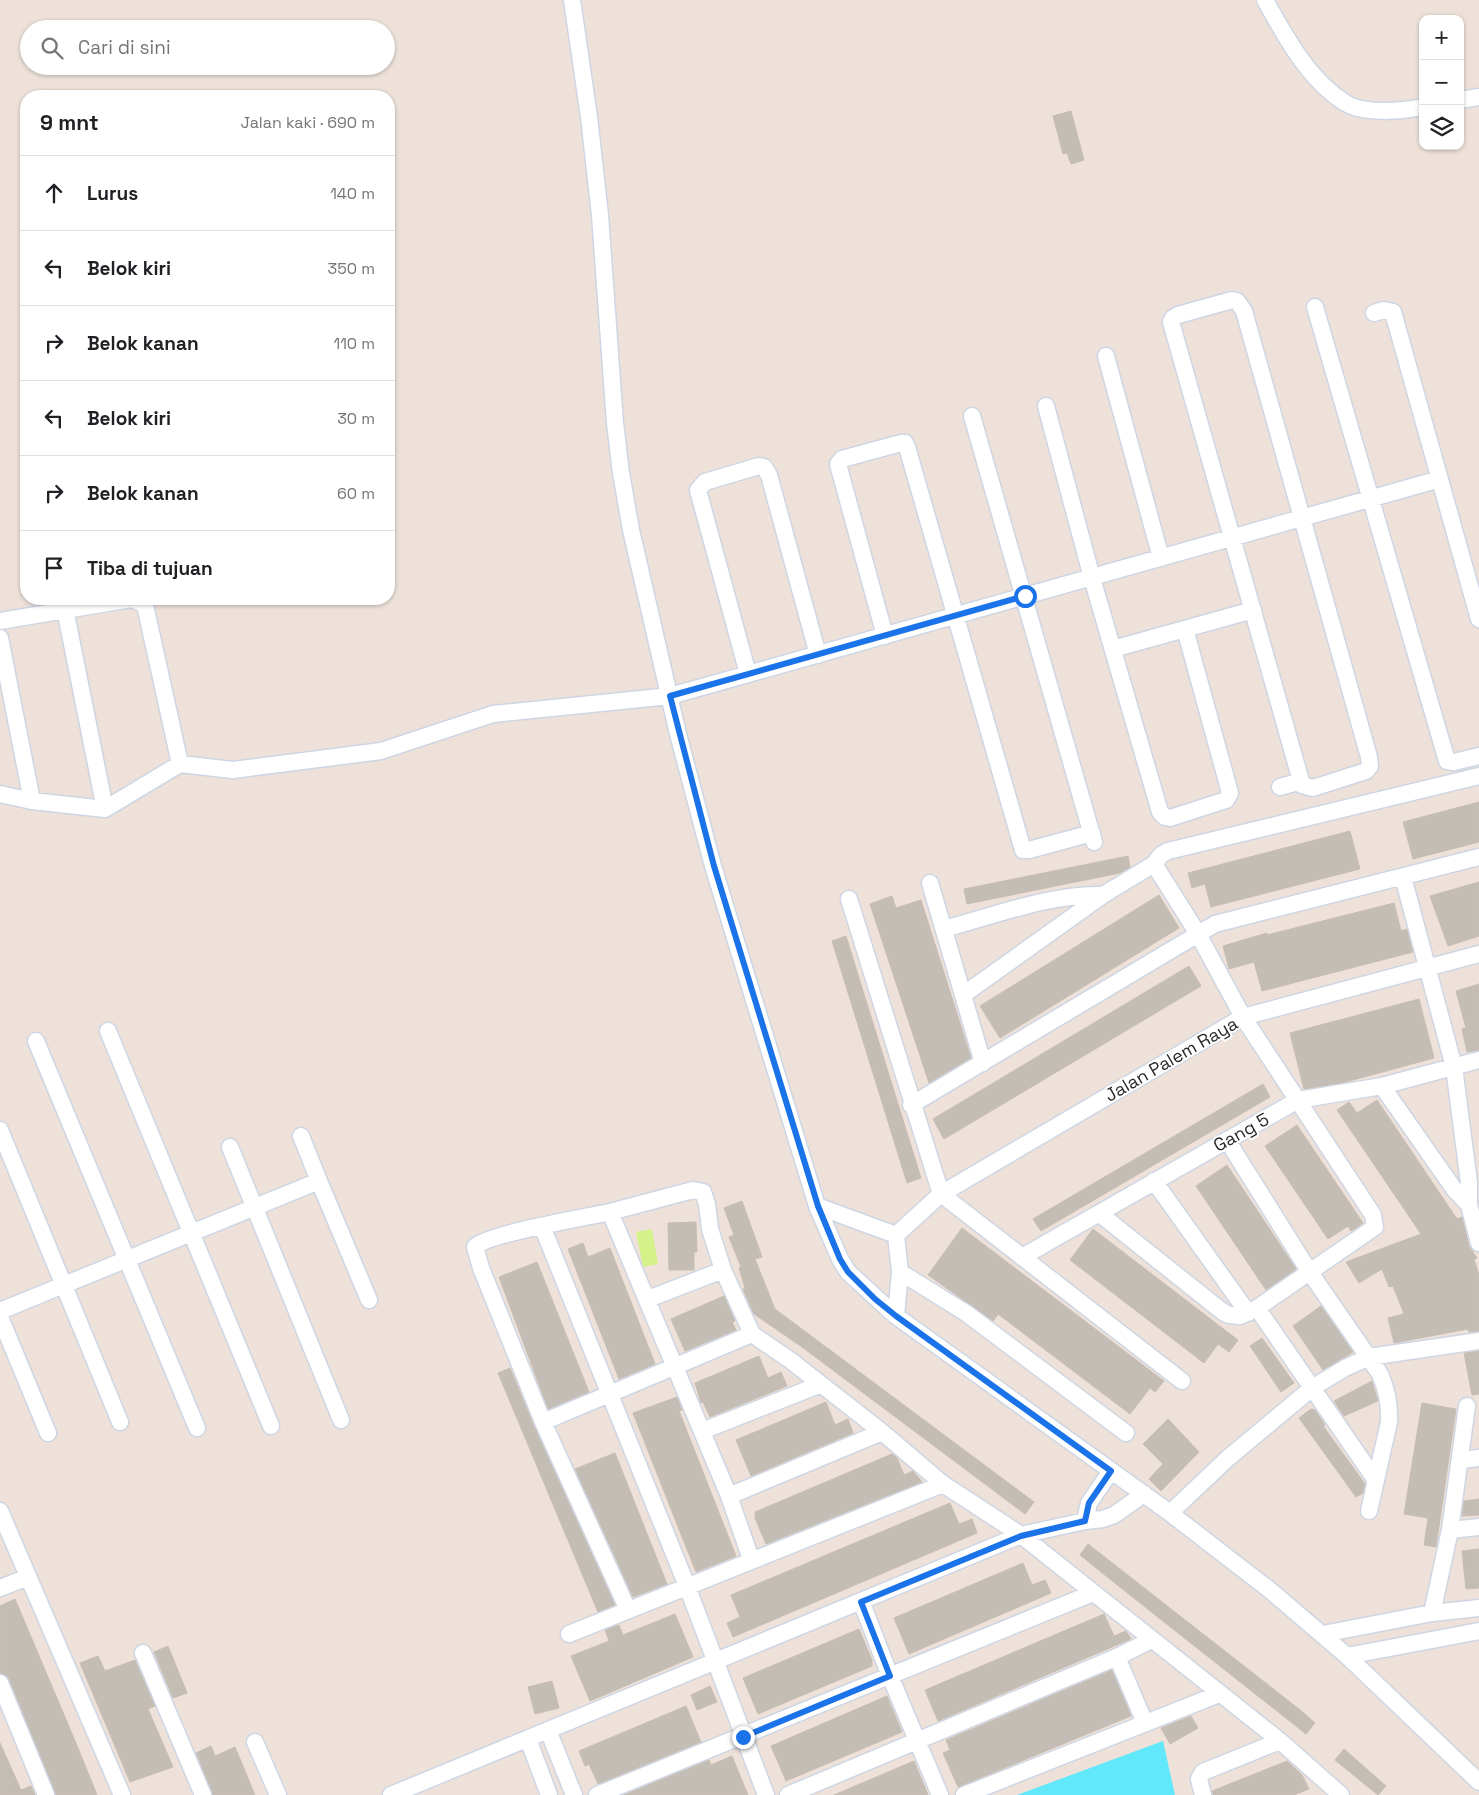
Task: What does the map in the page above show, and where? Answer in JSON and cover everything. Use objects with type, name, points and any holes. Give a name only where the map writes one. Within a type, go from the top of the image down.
[{"type":"street","points":[[572,0],[600,215],[621,473],[631,530],[670,696],[714,866],[818,1206],[836,1251],[848,1272],[896,1316],[1170,1513],[1323,1634],[1479,1782]]},
{"type":"street","points":[[1265,0],[1283,32],[1314,75],[1345,103],[1369,109],[1400,111],[1419,108]]},
{"type":"street","points":[[1464,99],[1479,97]]},
{"type":"street","points":[[1232,300],[1240,304],[1302,518],[1370,766],[1366,771],[1313,788],[1308,788],[1301,781],[1171,322],[1173,318],[1232,300]]},
{"type":"street","points":[[1315,307],[1447,761],[1454,762],[1479,756]]},
{"type":"street","points":[[1374,313],[1384,310],[1392,312],[1479,619]]},
{"type":"street","points":[[1106,356],[1161,558]]},
{"type":"street","points":[[1046,406],[1092,578],[1160,812],[1165,817],[1170,818],[1226,800],[1230,793],[1185,629]]},
{"type":"street","points":[[885,636],[838,464],[842,459],[905,443],[1023,850],[1093,839],[972,416]]},
{"type":"street","points":[[748,674],[698,490],[705,482],[759,466],[764,467],[769,475],[818,655]]},
{"type":"street","points":[[0,794],[105,809],[180,764],[233,770],[382,751],[493,714],[670,696],[1440,480]]},
{"type":"street","points":[[0,621],[96,605]]},
{"type":"street","points":[[145,605],[180,764]]},
{"type":"street","points":[[65,610],[105,809]]},
{"type":"street","points":[[1113,649],[1253,610]]},
{"type":"street","points":[[0,638],[32,800]]},
{"type":"street","points":[[962,994],[1103,896],[1154,864],[1168,850],[1479,776]]},
{"type":"street","points":[[1280,787],[1301,781]]},
{"type":"street","points":[[911,1105],[1215,924],[1479,857]]},
{"type":"street","points":[[1100,1214],[1223,1312],[1236,1316],[1253,1311],[1309,1270],[1375,1227],[1374,1215],[1243,1017],[1198,934],[1154,864]]},
{"type":"street","points":[[1403,877],[1454,1067],[1469,1183],[1468,1204],[1479,1243]]},
{"type":"street","points":[[930,882],[982,1063]]},
{"type":"street","points":[[944,929],[1051,901],[1088,895],[1103,896]]},
{"type":"street","points":[[849,899],[911,1105],[941,1194],[1182,1381]]},
{"type":"street","name":"Jalan Palem Raya","points":[[896,1235],[941,1194],[1243,1017],[1479,954]]},
{"type":"street","points":[[108,1031],[271,1426]]},
{"type":"street","points":[[36,1041],[197,1428]]},
{"type":"street","name":"Gang 5","points":[[1022,1257],[1298,1100],[1382,1086],[1479,1060]]},
{"type":"street","points":[[1382,1086],[1448,1181],[1468,1204]]},
{"type":"street","points":[[0,1130],[120,1422]]},
{"type":"street","points":[[301,1136],[369,1300]]},
{"type":"street","points":[[1227,1140],[1309,1270],[1380,1374],[1390,1409],[1389,1422],[1369,1511]]},
{"type":"street","points":[[230,1147],[341,1420]]},
{"type":"street","points":[[0,1311],[319,1181]]},
{"type":"street","points":[[1154,1181],[1312,1388],[1375,1479]]},
{"type":"street","points":[[628,1610],[543,1422],[475,1247],[484,1241],[542,1226],[610,1212],[693,1190],[703,1192],[707,1204],[710,1229],[723,1270],[752,1334],[790,1360],[819,1385],[882,1432],[943,1484],[1021,1536],[1280,1741],[1332,1793]]},
{"type":"street","points":[[818,1206],[896,1235],[900,1272],[896,1316]]},
{"type":"street","points":[[610,1212],[648,1299],[673,1367],[729,1496],[751,1560]]},
{"type":"street","points":[[542,1226],[687,1586],[714,1662],[766,1795]]},
{"type":"street","points":[[648,1299],[723,1270]]},
{"type":"street","points":[[900,1272],[966,1312],[1126,1433]]},
{"type":"street","points":[[0,1316],[48,1433]]},
{"type":"street","points":[[543,1422],[752,1334]]},
{"type":"street","points":[[1170,1513],[1227,1460],[1312,1388],[1369,1357],[1479,1341]]},
{"type":"street","points":[[702,1431],[819,1385]]},
{"type":"street","points":[[1432,1613],[1450,1530],[1468,1406]]},
{"type":"street","points":[[729,1496],[882,1432]]},
{"type":"street","points":[[1460,1460],[1479,1458]]},
{"type":"street","points":[[1085,1521],[1089,1503],[1111,1471]]},
{"type":"street","points":[[569,1634],[943,1484]]},
{"type":"street","points":[[391,1795],[1021,1536],[1114,1515],[1144,1494]]},
{"type":"street","points":[[0,1511],[122,1795]]},
{"type":"street","points":[[1450,1530],[1479,1527]]},
{"type":"street","points":[[0,1588],[28,1577]]},
{"type":"street","points":[[597,1795],[1093,1593]]},
{"type":"street","points":[[861,1602],[940,1795]]},
{"type":"street","points":[[1323,1634],[1432,1613],[1478,1612]]},
{"type":"street","points":[[1347,1656],[1479,1631]]},
{"type":"street","points":[[788,1795],[918,1742],[1117,1657],[1151,1640]]},
{"type":"street","points":[[143,1653],[202,1795]]},
{"type":"street","points":[[1117,1657],[1145,1723]]},
{"type":"street","points":[[0,1683],[46,1795]]},
{"type":"street","points":[[964,1795],[1219,1694]]},
{"type":"street","points":[[548,1730],[574,1795]]},
{"type":"street","points":[[528,1739],[549,1795]]},
{"type":"street","points":[[1203,1795],[1199,1779],[1203,1772],[1280,1741]]},
{"type":"street","points":[[255,1742],[278,1795]]},
{"type":"green space","points":[[652,1229],[658,1264],[643,1267],[636,1232]]},
{"type":"water","points":[[1163,1741],[1175,1795],[1017,1795]]},
{"type":"building","points":[[1071,111],[1084,160],[1071,164],[1067,153],[1063,154],[1053,116]]},
{"type":"building","points":[[1479,802],[1479,842],[1413,859],[1403,822]]},
{"type":"building","points":[[1350,831],[1360,869],[1211,907],[1205,884],[1192,888],[1188,873]]},
{"type":"building","points":[[1128,856],[1130,867],[1120,873],[967,904],[964,889]]},
{"type":"building","points":[[1479,882],[1479,936],[1448,946],[1430,896]]},
{"type":"building","points":[[1159,895],[1179,928],[1000,1038],[980,1006]]},
{"type":"building","points":[[892,896],[896,908],[921,900],[971,1058],[929,1083],[870,904]]},
{"type":"building","points":[[1394,903],[1401,931],[1407,929],[1413,952],[1262,991],[1254,962],[1229,969],[1223,946],[1267,933],[1267,935]]},
{"type":"building","points":[[846,936],[921,1178],[907,1183],[832,941]]},
{"type":"building","points":[[1189,966],[1201,986],[944,1139],[933,1119]]},
{"type":"building","points":[[1479,984],[1479,1050],[1467,1052],[1462,1029],[1466,1028],[1456,991]]},
{"type":"building","points":[[1419,999],[1434,1058],[1342,1083],[1304,1089],[1290,1033]]},
{"type":"building","points":[[1263,1084],[1270,1097],[1041,1231],[1033,1219]]},
{"type":"building","points":[[1377,1100],[1457,1219],[1462,1217],[1469,1246],[1477,1258],[1474,1259],[1479,1275],[1479,1331],[1469,1332],[1468,1329],[1394,1343],[1388,1318],[1404,1314],[1393,1286],[1389,1287],[1382,1269],[1359,1283],[1346,1262],[1421,1234],[1337,1110],[1349,1102],[1357,1113]]},
{"type":"building","points":[[1297,1125],[1363,1223],[1351,1231],[1348,1226],[1328,1239],[1265,1146]]},
{"type":"building","points":[[1227,1165],[1296,1269],[1266,1290],[1196,1186]]},
{"type":"building","points":[[742,1201],[762,1257],[755,1259],[775,1309],[1034,1502],[1025,1514],[802,1347],[754,1314],[743,1289],[745,1288],[739,1268],[741,1267],[729,1237],[734,1235],[724,1208]]},
{"type":"building","points":[[696,1222],[697,1252],[694,1252],[694,1270],[669,1270],[668,1223]]},
{"type":"building","points":[[962,1228],[1164,1381],[1155,1392],[1150,1388],[1130,1414],[998,1314],[993,1321],[928,1275]]},
{"type":"building","points":[[1093,1229],[1238,1340],[1229,1352],[1218,1344],[1204,1363],[1070,1260]]},
{"type":"building","points":[[583,1243],[588,1257],[610,1248],[655,1364],[619,1379],[568,1249]]},
{"type":"building","points":[[537,1262],[589,1392],[548,1409],[499,1277]]},
{"type":"building","points":[[724,1296],[735,1321],[732,1322],[736,1330],[685,1351],[671,1319]]},
{"type":"building","points":[[1321,1306],[1353,1352],[1323,1370],[1293,1326]]},
{"type":"building","points":[[1262,1338],[1294,1383],[1281,1392],[1250,1346]]},
{"type":"building","points":[[1479,1351],[1479,1394],[1472,1395],[1464,1353]]},
{"type":"building","points":[[759,1356],[768,1378],[781,1372],[787,1386],[710,1417],[703,1402],[701,1403],[695,1383]]},
{"type":"building","points":[[510,1368],[534,1426],[615,1605],[598,1612],[498,1373]]},
{"type":"building","points":[[1372,1381],[1378,1401],[1344,1416],[1334,1401]]},
{"type":"building","points":[[677,1397],[682,1410],[679,1411],[736,1556],[696,1572],[633,1413]]},
{"type":"building","points":[[826,1402],[835,1425],[848,1419],[853,1433],[751,1476],[736,1440]]},
{"type":"building","points":[[1422,1403],[1456,1409],[1436,1547],[1424,1545],[1428,1518],[1404,1514]]},
{"type":"building","points":[[1311,1409],[1315,1410],[1325,1425],[1323,1426],[1365,1484],[1363,1493],[1356,1497],[1299,1418]]},
{"type":"building","points":[[1168,1419],[1199,1452],[1161,1491],[1149,1479],[1163,1464],[1143,1444]]},
{"type":"building","points":[[615,1453],[667,1584],[633,1597],[575,1469]]},
{"type":"building","points":[[892,1454],[897,1458],[904,1475],[913,1471],[922,1482],[766,1544],[755,1518],[755,1512]]},
{"type":"building","points":[[1479,1499],[1479,1515],[1462,1516],[1464,1501]]},
{"type":"building","points":[[950,1503],[959,1524],[972,1519],[977,1533],[733,1637],[727,1623],[740,1617],[731,1595]]},
{"type":"building","points":[[1088,1544],[1299,1709],[1315,1723],[1306,1734],[1080,1555]]},
{"type":"building","points":[[1479,1549],[1479,1588],[1466,1589],[1462,1551]]},
{"type":"building","points":[[1023,1563],[1032,1585],[1045,1580],[1051,1593],[909,1654],[894,1618]]},
{"type":"building","points":[[15,1599],[97,1795],[56,1795],[9,1679],[0,1673],[0,1606]]},
{"type":"building","points":[[675,1614],[693,1657],[590,1701],[571,1656],[609,1641],[605,1630],[619,1625],[623,1635]]},
{"type":"building","points":[[1104,1614],[1114,1636],[1126,1631],[1131,1639],[938,1721],[925,1690]]},
{"type":"building","points":[[859,1629],[872,1660],[872,1666],[758,1714],[743,1678]]},
{"type":"building","points":[[168,1646],[187,1693],[173,1698],[154,1652]]},
{"type":"building","points":[[98,1656],[105,1671],[135,1660],[155,1706],[148,1709],[173,1767],[130,1782],[80,1663]]},
{"type":"building","points":[[1112,1670],[1131,1716],[958,1787],[943,1753],[950,1750],[946,1740]]},
{"type":"building","points":[[552,1681],[559,1708],[535,1714],[528,1687]]},
{"type":"building","points":[[710,1686],[717,1702],[697,1710],[691,1695]]},
{"type":"building","points":[[887,1696],[902,1732],[786,1781],[771,1746]]},
{"type":"building","points":[[686,1706],[701,1742],[598,1784],[589,1764],[585,1766],[579,1751]]},
{"type":"building","points":[[1191,1716],[1198,1728],[1170,1744],[1161,1728]]},
{"type":"building","points":[[0,1743],[21,1790],[31,1786],[35,1795],[0,1795]]},
{"type":"building","points":[[211,1746],[215,1756],[235,1747],[255,1795],[213,1795],[196,1753]]},
{"type":"building","points":[[1344,1749],[1386,1786],[1378,1795],[1335,1760]]},
{"type":"building","points":[[732,1756],[748,1795],[624,1795],[709,1760],[711,1765]]},
{"type":"building","points":[[914,1761],[928,1795],[834,1795]]},
{"type":"building","points":[[1287,1761],[1302,1775],[1309,1789],[1294,1795],[1213,1795],[1212,1791]]},
{"type":"route","points":[[743,1737],[890,1676],[861,1602],[1021,1536],[1085,1521],[1089,1503],[1111,1471],[896,1316],[875,1299],[848,1272],[840,1259],[818,1206],[714,866],[678,734],[670,696],[1025,596]]}]
